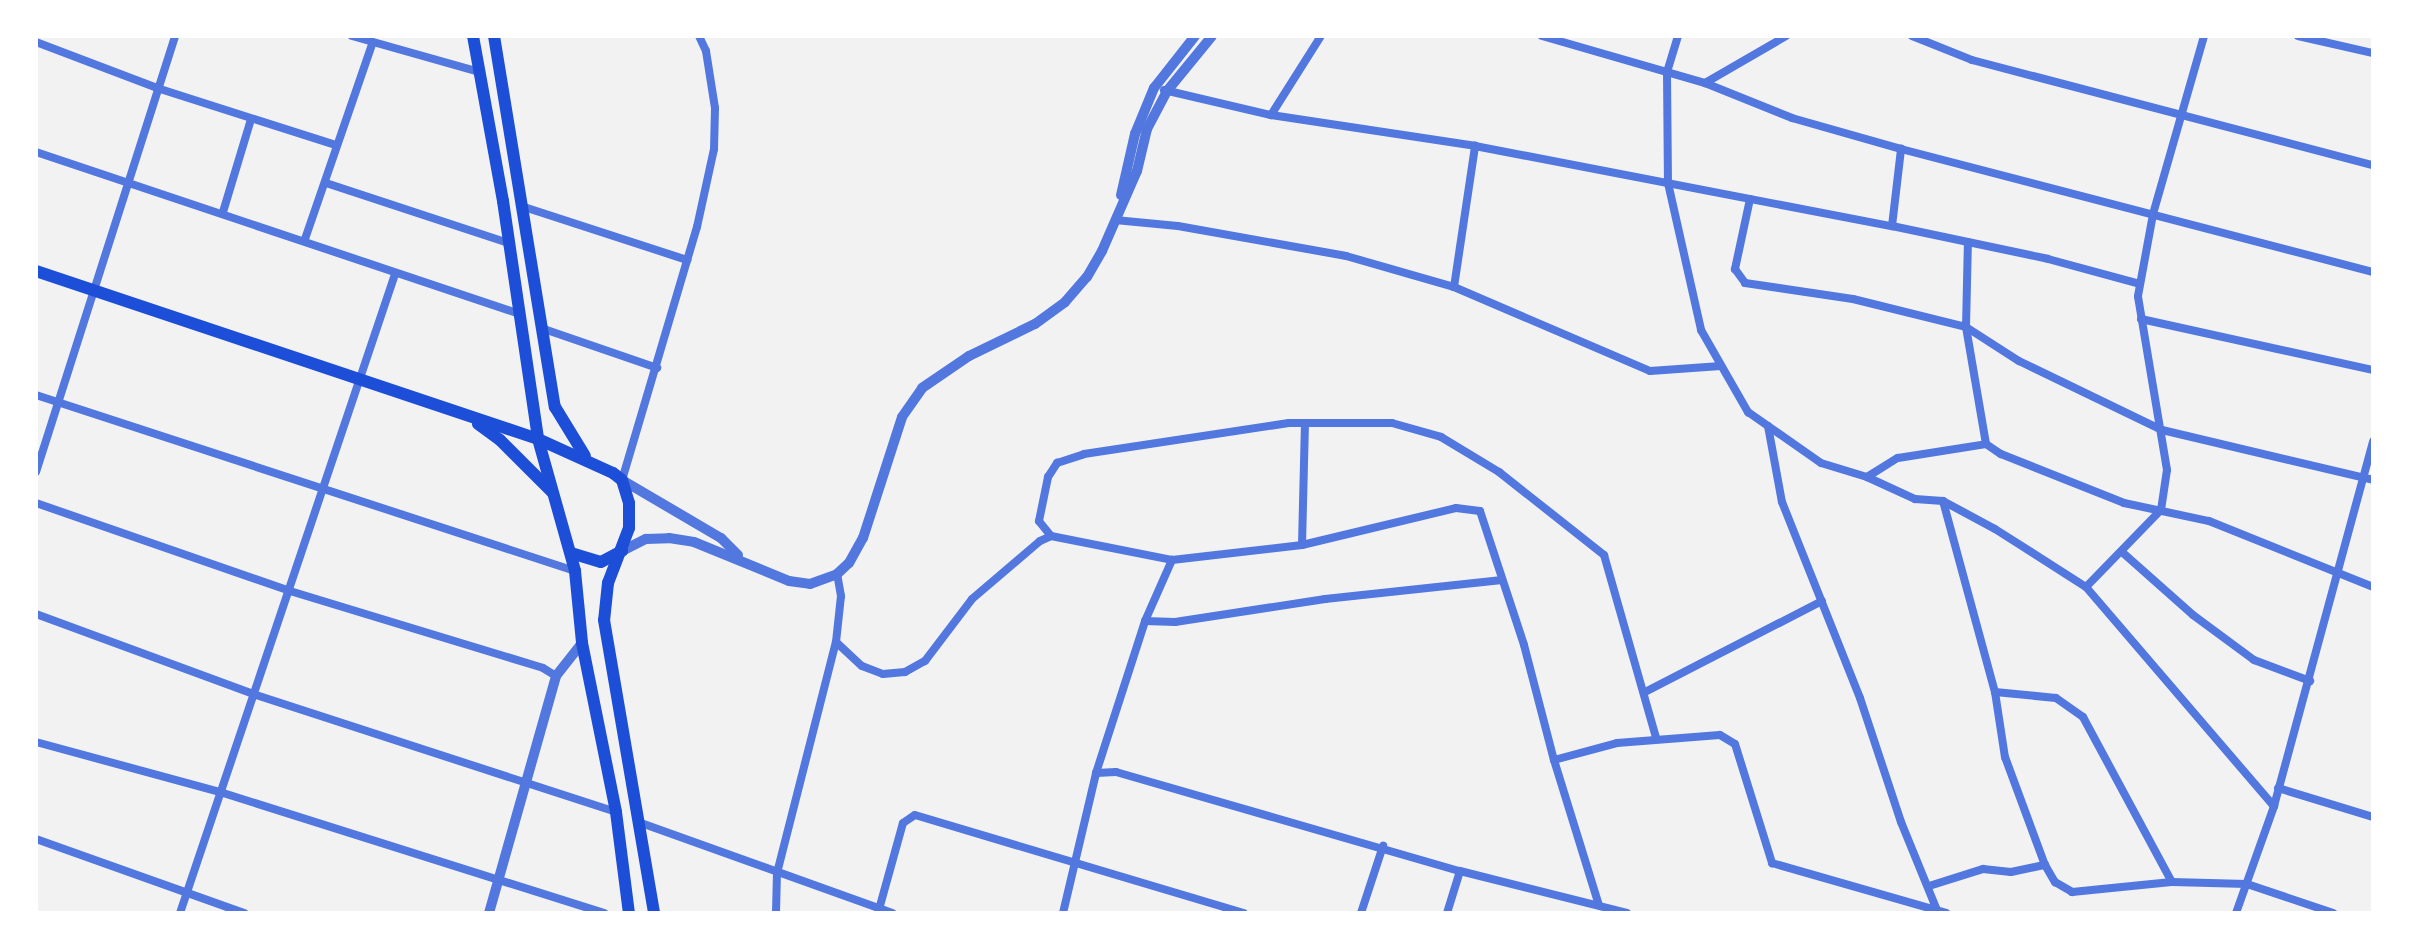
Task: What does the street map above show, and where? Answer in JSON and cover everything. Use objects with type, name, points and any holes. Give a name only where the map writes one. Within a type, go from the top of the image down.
[{"type":"main road","points":[[473,36],[538,439],[575,571],[582,643],[616,812],[629,913]]},
{"type":"main road","points":[[494,36],[539,328],[555,407],[586,459]]},
{"type":"main road","points":[[36,271],[472,420],[538,439],[586,459],[622,480],[629,503],[629,528],[608,583],[604,620],[654,913]]},
{"type":"main road","points":[[472,420],[500,440],[552,492]]},
{"type":"main road","points":[[571,553],[601,562],[622,551]]},
{"type":"street","points":[[36,472],[175,36]]},
{"type":"street","points":[[352,36],[479,72]]},
{"type":"street","points":[[699,36],[706,51],[715,108],[714,149],[657,368],[622,480],[721,538],[743,560]]},
{"type":"street","points":[[1115,220],[1135,134],[1154,88],[1195,36]]},
{"type":"street","points":[[622,551],[646,539],[669,538],[694,542],[789,581],[810,584],[837,574],[849,563],[863,538],[902,417],[922,388],[969,356],[1035,324],[1065,302],[1087,277],[1137,171],[1147,129],[1167,91],[1212,36]]},
{"type":"street","points":[[1271,115],[1321,36]]},
{"type":"street","points":[[1542,36],[1705,83],[1792,118],[1901,149],[2373,272]]},
{"type":"street","points":[[1678,36],[1667,72],[1668,183],[1701,330],[1748,412],[1821,463],[1867,477],[1915,499],[1943,501],[1995,529],[2086,587],[2274,806]]},
{"type":"street","points":[[1705,83],[1786,36]]},
{"type":"street","points":[[1912,36],[1972,60],[2373,165]]},
{"type":"street","points":[[2086,587],[2161,510],[2167,470],[2141,319],[2140,284],[2153,214],[2204,36]]},
{"type":"street","points":[[2298,36],[2373,53]]},
{"type":"street","points":[[36,42],[157,88],[336,145]]},
{"type":"street","points":[[305,239],[373,42]]},
{"type":"street","points":[[1154,88],[1271,115],[1475,146],[1892,226],[2048,259],[2140,284]]},
{"type":"street","points":[[223,212],[251,119]]},
{"type":"street","points":[[1454,287],[1475,146]]},
{"type":"street","points":[[1892,226],[1901,149]]},
{"type":"street","points":[[36,152],[305,239],[395,274],[517,313]]},
{"type":"street","points":[[326,183],[508,243]]},
{"type":"street","points":[[1750,199],[1735,269],[1745,283],[1853,299],[1966,327],[2019,361],[2162,430],[2369,478]]},
{"type":"street","points":[[521,206],[687,260]]},
{"type":"street","points":[[1115,220],[1178,226],[1346,256],[1454,287],[1650,371],[1721,366]]},
{"type":"street","points":[[1968,242],[1966,327],[1986,444]]},
{"type":"street","points":[[180,913],[395,274]]},
{"type":"street","points":[[2141,319],[2373,370]]},
{"type":"street","points":[[539,328],[657,368]]},
{"type":"street","points":[[36,395],[575,571]]},
{"type":"street","points":[[1302,545],[1305,423]]},
{"type":"street","points":[[1051,536],[1039,521],[1048,477],[1057,463],[1112,448],[1305,423],[1392,423],[1441,437],[1499,472],[1604,555],[1656,738]]},
{"type":"street","points":[[1768,426],[1782,502],[1860,698],[1901,822],[1940,912]]},
{"type":"street","points":[[2236,913],[2274,806],[2369,478],[2373,441]]},
{"type":"street","points":[[1867,477],[1898,458],[1986,444],[2001,454],[2124,503],[2209,521],[2373,587]]},
{"type":"street","points":[[1943,501],[1995,692],[2005,757],[2045,865],[2055,882],[2072,892],[2172,882],[2247,884],[2333,913]]},
{"type":"street","points":[[36,503],[290,591],[543,668],[556,676]]},
{"type":"street","points":[[836,642],[862,666],[883,674],[905,672],[925,661],[972,599],[1040,541],[1051,536],[1172,560],[1302,545],[1437,511],[1469,508],[1480,511],[1524,645],[1554,760],[1599,905]]},
{"type":"street","points":[[2122,552],[2193,615],[2254,660],[2310,681]]},
{"type":"street","points":[[1063,913],[1096,773],[1145,621],[1172,560]]},
{"type":"street","points":[[776,913],[777,873],[836,642],[841,596],[837,574]]},
{"type":"street","points":[[1145,621],[1175,622],[1325,599],[1502,580]]},
{"type":"street","points":[[1645,692],[1822,601]]},
{"type":"street","points":[[36,614],[253,694],[616,812]]},
{"type":"street","points":[[489,913],[556,676],[582,643]]},
{"type":"street","points":[[1995,692],[2056,698],[2083,717],[2172,882]]},
{"type":"street","points":[[1554,760],[1617,743],[1720,735],[1735,744],[1772,863],[1940,912]]},
{"type":"street","points":[[36,742],[220,792],[604,913]]},
{"type":"street","points":[[1096,773],[1116,772],[1383,846],[1460,871],[1627,913]]},
{"type":"street","points":[[2278,788],[2373,817]]},
{"type":"street","points":[[879,911],[903,823],[921,815],[1244,913]]},
{"type":"street","points":[[641,823],[879,911],[892,913]]},
{"type":"street","points":[[36,839],[244,913]]},
{"type":"street","points":[[1361,913],[1383,846]]},
{"type":"street","points":[[1929,886],[1983,869],[2011,872],[2045,865]]},
{"type":"street","points":[[1447,913],[1460,871]]}]
